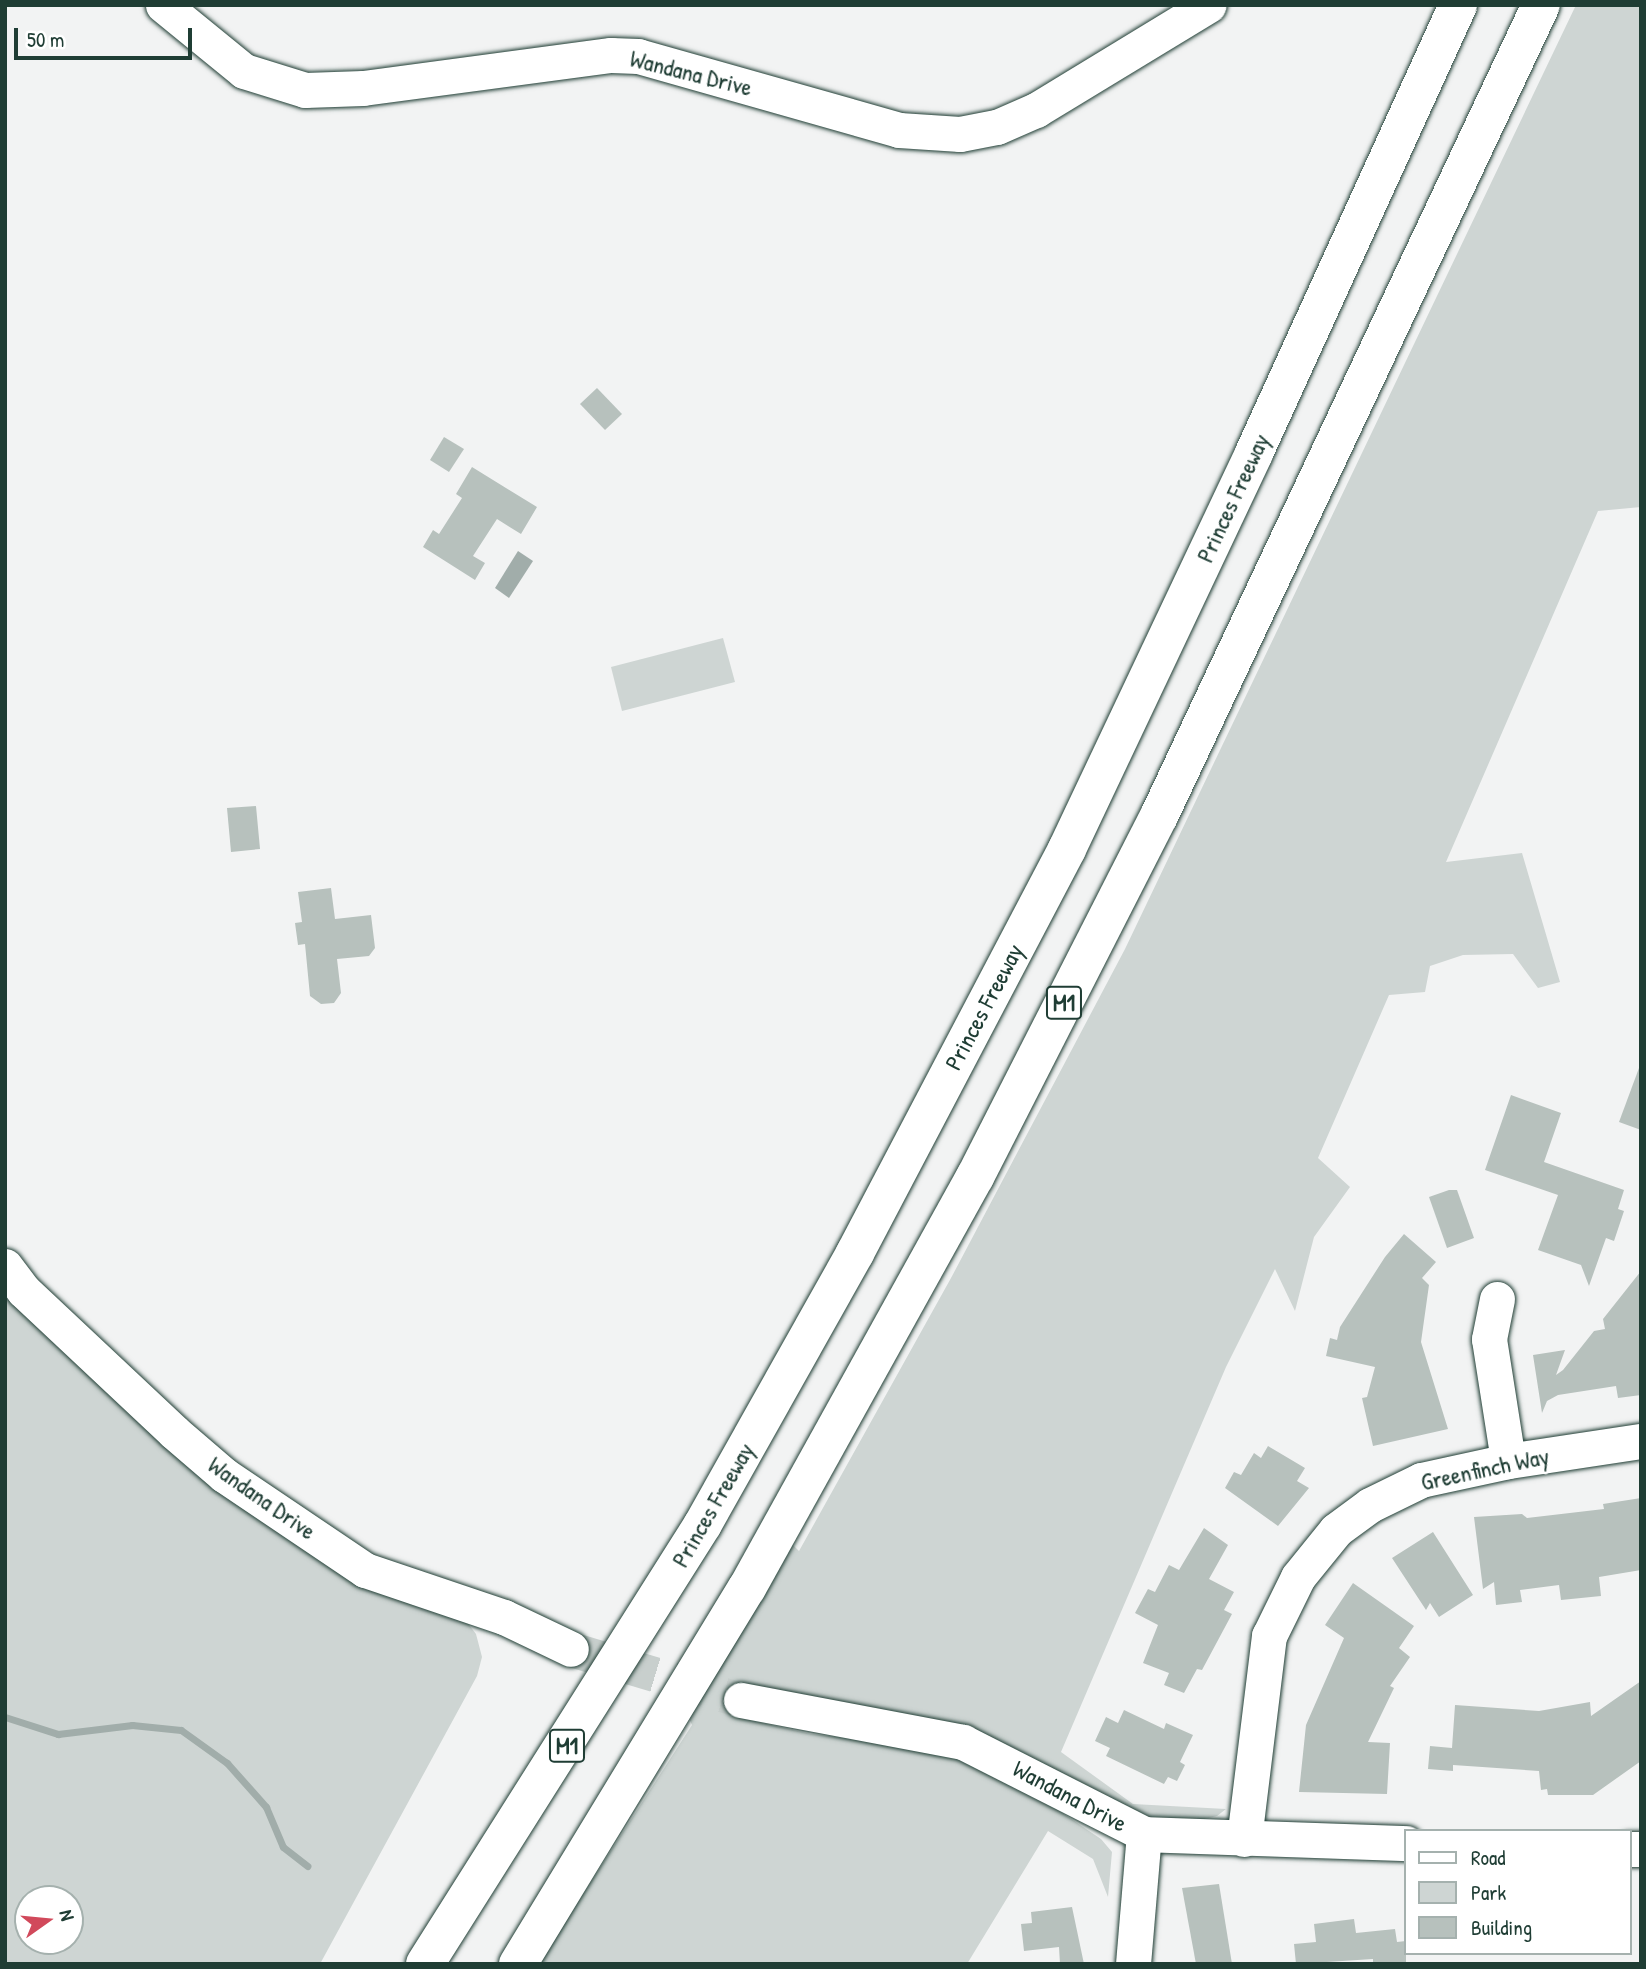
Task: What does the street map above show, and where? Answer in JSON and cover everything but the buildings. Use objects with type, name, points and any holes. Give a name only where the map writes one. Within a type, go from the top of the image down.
[{"type":"highway","name":"Princes Freeway","points":[[425,1964],[547,1777],[703,1524],[868,1228],[1067,849],[1254,453],[1458,5]]},
{"type":"highway","name":"M1","points":[[518,1964],[747,1588],[975,1177],[1159,816],[1541,5]]},
{"type":"street","name":"Wandana Drive","points":[[163,5],[244,71],[305,90],[363,88],[611,55],[638,56],[899,130],[960,134],[997,127],[1036,110],[1209,5]]},
{"type":"street","name":"Wandana Drive","points":[[5,1266],[24,1291],[174,1432],[224,1475],[365,1570],[504,1617],[571,1649]]},
{"type":"street","points":[[1497,1298],[1489,1339],[1508,1461]]},
{"type":"street","name":"Greenfinch Way","points":[[1244,1839],[1263,1656],[1286,1598],[1313,1556],[1348,1519],[1390,1494],[1421,1480],[1508,1461],[1641,1441]]},
{"type":"street","name":"Wandana Drive","points":[[741,1700],[963,1742],[1035,1776],[1144,1834],[1404,1843]]},
{"type":"street","points":[[1133,1964],[1144,1834]]},
{"type":"green space","points":[[1576,5],[1641,5],[1641,507],[1598,511],[1446,862],[1522,853],[1560,982],[1538,988],[1513,954],[1463,955],[1430,966],[1425,992],[1389,995],[1318,1158],[1350,1187],[1314,1237],[1295,1311],[1275,1269],[1226,1367],[1061,1752],[1133,1804],[1226,1809],[1217,1816],[1193,1822],[1131,1817],[1077,1783],[968,1730],[919,1717],[823,1707],[746,1687],[736,1717],[811,1734],[919,1746],[1001,1772],[1101,1839],[1112,1852],[1108,1897],[1093,1859],[1048,1831],[967,1964],[538,1964],[692,1725],[689,1718],[792,1544],[799,1551],[951,1278],[1125,949]]},
{"type":"green space","points":[[723,638],[735,682],[622,711],[611,667]]},
{"type":"green space","points":[[5,1274],[133,1404],[466,1621],[476,1634],[482,1657],[477,1676],[320,1964],[5,1964]]},
{"type":"shaded area","points":[[518,551],[533,561],[509,598],[495,588]]},
{"type":"waterway","points":[[5,1717],[58,1734],[132,1725],[181,1730],[227,1763],[266,1807],[283,1847],[307,1866]]},
{"type":"tunnel","points":[[571,1649],[741,1700]]}]
